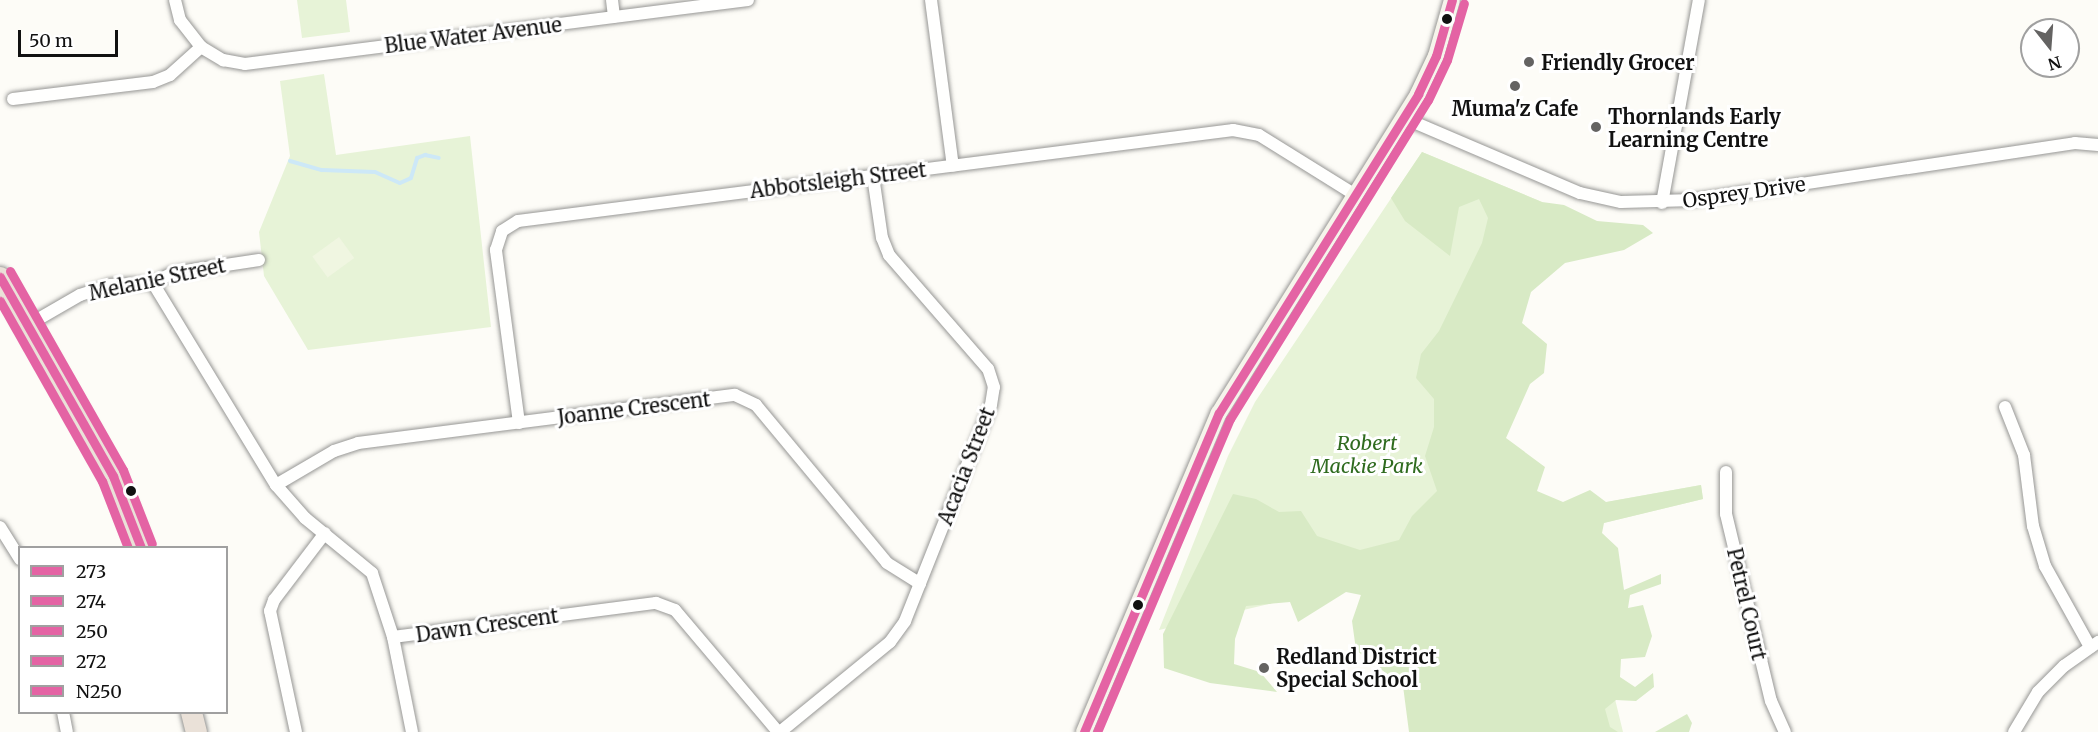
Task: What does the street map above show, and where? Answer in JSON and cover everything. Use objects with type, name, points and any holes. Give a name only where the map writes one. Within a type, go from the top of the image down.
[{"type":"highway","points":[[0,277],[113,476],[140,546]]},
{"type":"highway","points":[[192,714],[196,732]]},
{"type":"street","points":[[13,99],[153,82],[170,75],[201,47],[180,20],[175,0]]},
{"type":"street","points":[[612,0],[614,17]]},
{"type":"street","name":"Blue Water Avenue","points":[[201,47],[223,60],[244,64],[748,0]]},
{"type":"street","points":[[931,0],[953,166]]},
{"type":"street","points":[[1084,732],[1219,413],[1352,193],[1404,118],[1436,56],[1452,0]]},
{"type":"street","points":[[1662,203],[1699,0]]},
{"type":"street","name":"Osprey Drive","points":[[1404,118],[1580,193],[1621,202],[1662,203],[2074,143],[2098,145]]},
{"type":"street","name":"Abbotsleigh Street","points":[[519,423],[496,250],[502,231],[518,221],[1246,131],[1352,193]]},
{"type":"street","name":"Acacia Street","points":[[779,732],[890,642],[905,621],[991,405],[994,387],[988,369],[889,255],[882,238],[873,176]]},
{"type":"street","name":"Melanie Street","points":[[28,325],[80,295],[110,285],[153,283],[173,273],[259,260]]},
{"type":"street","name":"Dawn Crescent","points":[[153,283],[276,485],[305,518],[372,573],[393,637],[656,603],[675,610],[779,732]]},
{"type":"street","name":"Joanne Crescent","points":[[276,485],[334,451],[358,443],[735,395],[756,405],[887,563],[920,584]]},
{"type":"street","points":[[2006,407],[2024,455],[2033,526],[2045,566],[2094,645],[2038,692],[2014,732]]},
{"type":"street","name":"Petrel Court","points":[[1726,472],[1726,514],[1771,701],[1785,732]]},
{"type":"street","points":[[0,527],[18,556]]},
{"type":"street","points":[[296,732],[270,611],[274,600],[325,533]]},
{"type":"street","points":[[393,637],[412,732]]},
{"type":"street","points":[[64,714],[68,732]]},
{"type":"green space","points":[[297,0],[346,0],[350,32],[302,38]]},
{"type":"green space","points":[[324,74],[336,155],[470,136],[491,327],[308,350],[264,276],[259,232],[290,156],[280,81]]},
{"type":"green space","name":"Robert Mackie Park","points":[[1422,152],[1542,202],[1480,525],[1701,485],[1703,499],[1574,530],[1623,732],[1414,732],[1403,686],[1356,650],[1362,582],[1159,630],[1228,456],[1255,402]]},
{"type":"green space","points":[[1422,152],[1542,202],[1564,205],[1597,221],[1643,225],[1653,233],[1624,250],[1565,263],[1531,292],[1522,323],[1547,344],[1544,373],[1530,384],[1506,438],[1545,467],[1537,491],[1563,502],[1590,490],[1606,502],[1701,485],[1703,499],[1604,523],[1602,533],[1618,548],[1624,590],[1661,574],[1661,584],[1630,595],[1628,608],[1643,605],[1652,636],[1645,657],[1621,659],[1620,677],[1635,687],[1653,673],[1654,687],[1636,701],[1616,700],[1605,709],[1610,727],[1618,732],[1409,732],[1403,686],[1356,650],[1352,621],[1361,595],[1346,592],[1298,622],[1290,602],[1246,606],[1235,639],[1234,664],[1260,672],[1277,692],[1210,683],[1164,668],[1163,634],[1233,494],[1256,499],[1279,512],[1301,511],[1317,536],[1360,550],[1399,540],[1412,516],[1437,491],[1425,456],[1434,427],[1434,399],[1416,378],[1421,354],[1439,331],[1482,243],[1488,218],[1479,199],[1459,207],[1450,256],[1405,221],[1391,198]]},
{"type":"green space","points":[[339,237],[354,258],[328,277],[312,256]]},
{"type":"green space","points":[[1687,714],[1692,723],[1689,732],[1655,732]]},
{"type":"waterway","points":[[290,161],[322,170],[375,172],[400,183],[411,178],[417,158],[425,155],[439,158]]},
{"type":"transit line","name":"273","points":[[1084,732],[1219,413],[1418,94],[1436,56],[1452,0]]},
{"type":"transit line","name":"274","points":[[1097,732],[1230,419],[1428,100],[1447,60],[1464,3]]},
{"type":"transit line","name":"N250","points":[[10,271],[123,470],[152,544]]},
{"type":"transit line","name":"250","points":[[0,277],[113,476],[140,546]]},
{"type":"transit line","name":"272","points":[[0,301],[102,481],[127,546]]},
{"type":"place","name":"Friendly Grocer","points":[[1529,62]]},
{"type":"place","name":"Muma'z Cafe","points":[[1515,86]]},
{"type":"place","name":"Thornlands Early Learning Centre","points":[[1596,127]]},
{"type":"place","name":"Redland District Special School","points":[[1264,668]]}]
